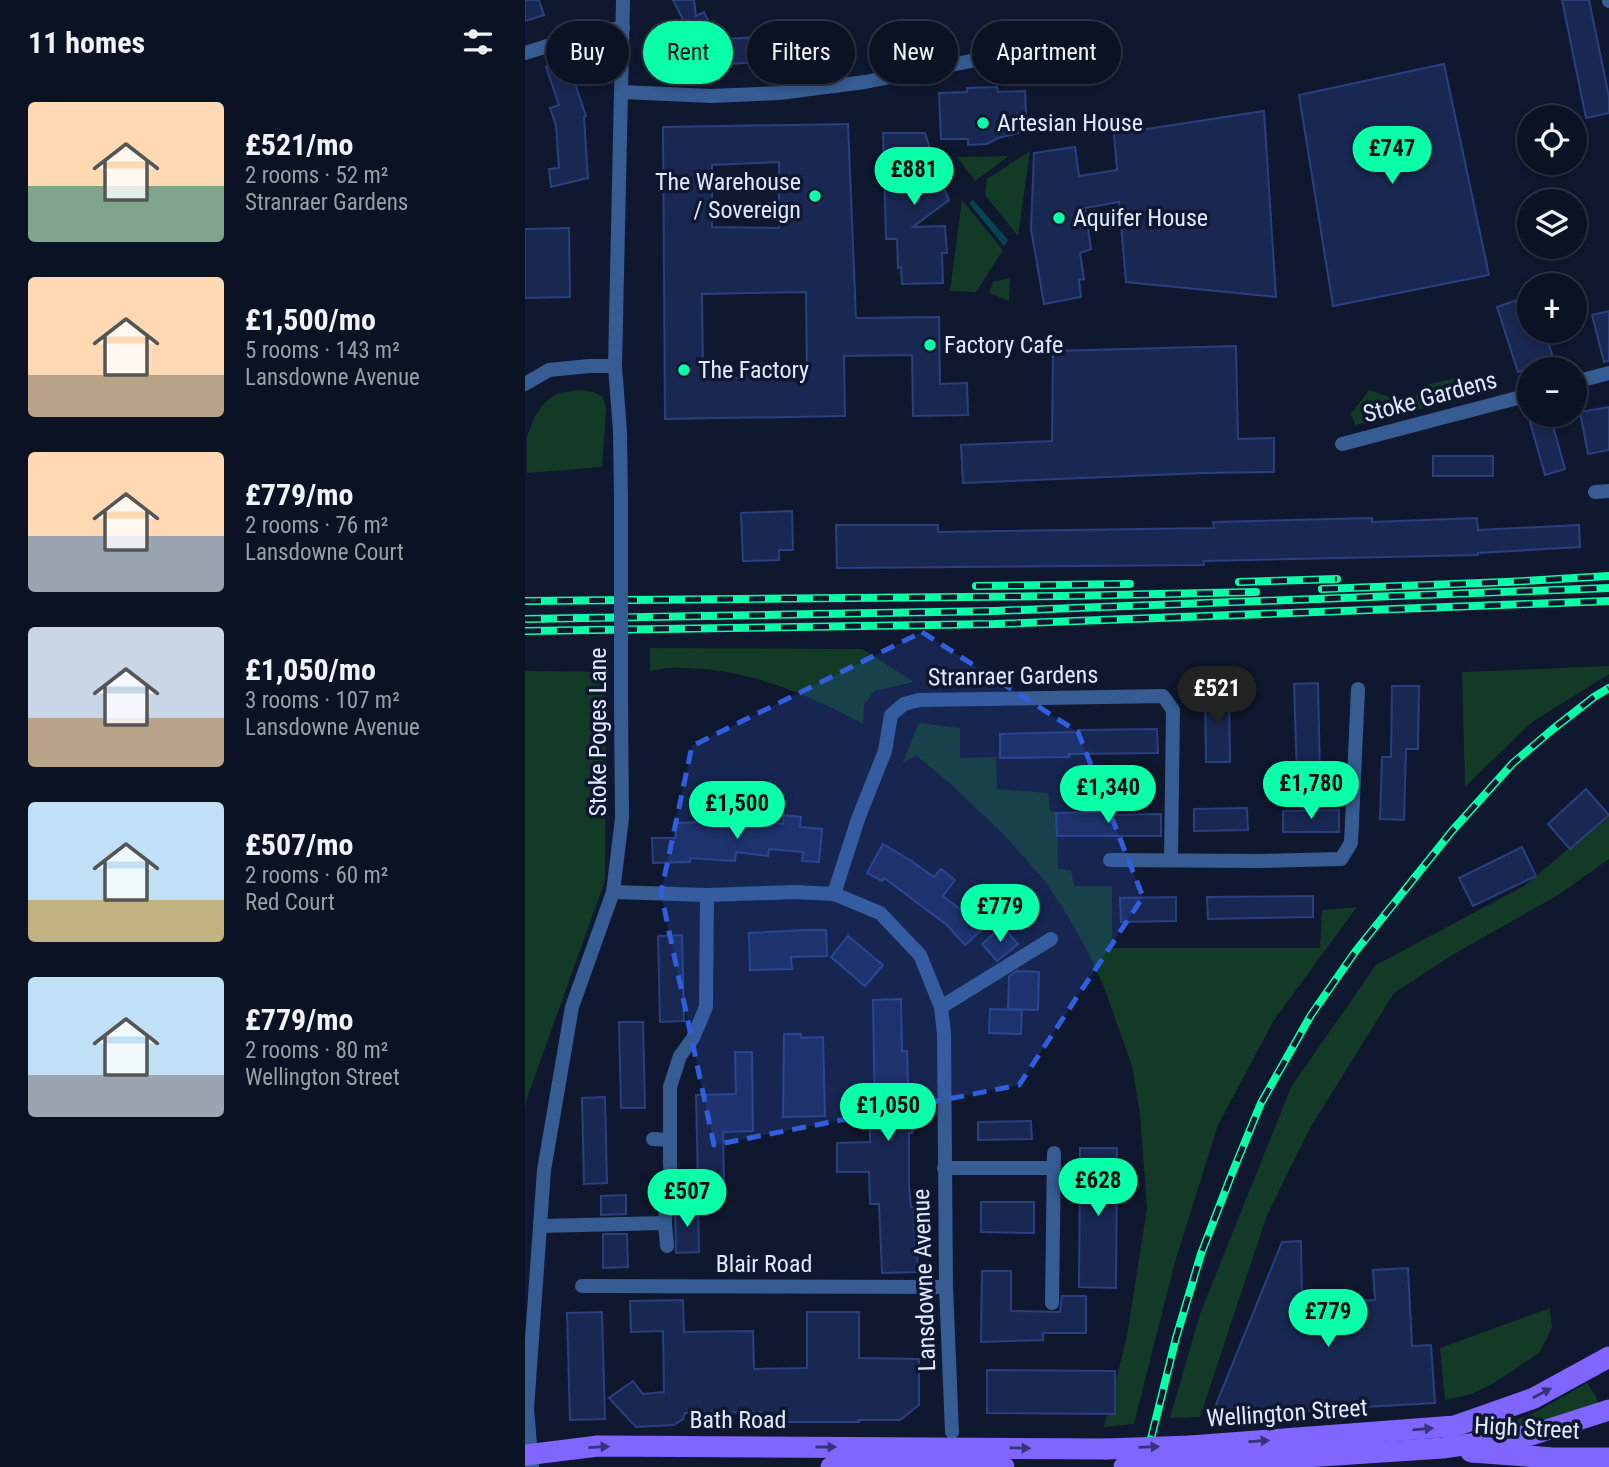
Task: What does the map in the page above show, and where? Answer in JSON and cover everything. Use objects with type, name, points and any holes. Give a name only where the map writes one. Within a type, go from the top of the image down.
[{"type":"main road","name":"Wellington Street","points":[[1124,1467],[1188,1455],[1455,1426],[1534,1398],[1608,1360]]},
{"type":"main road","name":"Wellington Street","points":[[952,1440],[1188,1455],[1379,1460],[1531,1435],[1609,1410]]},
{"type":"main road","name":"Bath Road","points":[[529,1458],[598,1446],[952,1440]]},
{"type":"main road","name":"High Street","points":[[1443,1448],[1480,1454],[1609,1458]]},
{"type":"main road","points":[[831,1467],[922,1464],[1005,1467]]},
{"type":"street","name":"Stoke Poges Lane","points":[[623,0],[623,21]]},
{"type":"street","points":[[525,53],[546,46]]},
{"type":"street","points":[[622,92],[711,96],[779,93],[865,82],[972,61]]},
{"type":"street","name":"Stoke Poges Lane","points":[[529,1458],[527,1409],[544,1170],[572,1007],[613,892],[622,818],[620,432],[615,366],[622,84]]},
{"type":"street","points":[[525,384],[549,370],[615,366]]},
{"type":"street","points":[[1587,379],[1609,373]]},
{"type":"street","name":"Stoke Gardens","points":[[1342,444],[1517,398]]},
{"type":"street","points":[[1110,860],[1341,859],[1351,843],[1358,689]]},
{"type":"street","name":"Stranraer Gardens","points":[[834,894],[858,819],[885,751],[891,715],[904,704],[919,700],[1163,696],[1173,710],[1171,859]]},
{"type":"street","name":"Lansdowne Avenue","points":[[613,892],[706,895],[795,892],[834,894],[880,913],[920,954],[941,1007],[944,1034],[946,1287],[952,1440]]},
{"type":"street","points":[[670,1167],[670,1087],[680,1056],[693,1038],[706,1007],[706,895]]},
{"type":"street","points":[[941,1007],[1051,939]]},
{"type":"street","points":[[653,1139],[670,1140]]},
{"type":"street","points":[[1052,1303],[1053,1153]]},
{"type":"street","points":[[944,1168],[1053,1168]]},
{"type":"street","points":[[666,1200],[667,1246]]},
{"type":"street","points":[[540,1226],[665,1223]]},
{"type":"street","name":"Blair Road","points":[[582,1286],[946,1287]]},
{"type":"highlighted area","points":[[922,632],[1078,732],[1143,897],[1019,1085],[714,1145],[661,893],[692,746]]},
{"type":"green space","points":[[1030,151],[1018,236],[985,195],[987,179]]},
{"type":"green space","points":[[1009,156],[975,181],[957,157]]},
{"type":"green space","points":[[962,200],[1003,250],[976,292],[950,291]]},
{"type":"green space","points":[[1010,278],[1009,301],[989,293],[993,282]]},
{"type":"green space","points":[[1463,376],[1464,393],[1459,400],[1355,425],[1351,414],[1369,390],[1410,404],[1422,386]]},
{"type":"green space","points":[[580,390],[603,397],[606,409],[602,467],[527,473],[527,437],[534,418],[544,403],[558,393]]},
{"type":"green space","points":[[650,648],[862,649],[914,682],[874,691],[864,705],[863,724],[799,693],[753,678],[706,669],[674,668],[650,671]]},
{"type":"green space","points":[[1609,666],[1609,674],[1532,722],[1465,787],[1462,672]]},
{"type":"green space","points":[[525,671],[606,672],[605,881],[525,1110]]},
{"type":"green space","points":[[919,723],[960,728],[960,758],[996,757],[997,789],[1048,793],[1050,811],[1057,812],[1058,869],[1071,870],[1074,886],[1112,886],[1112,948],[1320,948],[1322,910],[1357,907],[1274,1020],[1218,1125],[1175,1262],[1134,1424],[1104,1427],[1127,1336],[1147,1208],[1140,1114],[1132,1066],[1104,987],[1087,950],[1045,881],[1007,838],[952,785],[917,756],[903,762]]},
{"type":"green space","points":[[1609,815],[1609,859],[1558,895],[1454,954],[1394,993],[1310,1128],[1267,1215],[1200,1417],[1170,1418],[1200,1314],[1291,1087],[1376,965],[1524,886]]},
{"type":"green space","points":[[1550,1308],[1552,1328],[1540,1352],[1496,1382],[1471,1394],[1445,1400],[1440,1348]]},
{"type":"green space","points":[[1587,1383],[1599,1406],[1505,1430],[1500,1426],[1536,1412]]},
{"type":"water","points":[[973,200],[1008,240],[1004,246],[969,203]]},
{"type":"building","points":[[525,0],[539,0],[544,15],[525,21]]},
{"type":"building","points":[[673,0],[694,0],[696,16],[704,12],[708,21],[684,21]]},
{"type":"building","points":[[1562,0],[1589,0],[1609,97],[1609,113],[1587,118],[1587,105],[1583,105]]},
{"type":"building","points":[[747,38],[747,63],[733,64],[733,39]]},
{"type":"building","points":[[1444,64],[1489,275],[1333,306],[1299,95]]},
{"type":"building","points":[[552,84],[575,84],[586,116],[588,178],[551,187],[549,169],[559,168],[556,126],[550,108],[559,105]]},
{"type":"building","name":"Artesian House","points":[[997,87],[998,92],[1025,91],[1026,113],[1018,113],[1019,133],[987,144],[968,145],[968,139],[941,139],[939,93]]},
{"type":"building","points":[[1264,111],[1276,297],[1126,282],[1119,202],[1085,208],[1091,249],[1080,253],[1084,279],[1079,280],[1081,297],[1044,304],[1031,229],[1034,153],[1075,147],[1079,176],[1117,170],[1114,134]]},
{"type":"building","points":[[848,124],[856,318],[939,317],[940,384],[967,383],[968,415],[913,416],[912,355],[844,356],[845,416],[665,419],[663,127]],"holes":[[[779,162],[779,228],[712,227],[712,165]],[[806,292],[807,376],[767,376],[767,364],[742,364],[743,378],[703,378],[702,294]]]},
{"type":"building","points":[[883,133],[925,133],[949,200],[913,227],[945,226],[947,253],[942,253],[943,283],[902,284],[901,267],[898,268],[897,239],[886,239]]},
{"type":"building","points":[[569,228],[570,297],[525,298],[525,229]]},
{"type":"building","points":[[1517,300],[1517,343],[1549,343],[1553,357],[1517,357],[1517,369],[1497,307]]},
{"type":"building","points":[[1609,311],[1609,361],[1604,362],[1592,315]]},
{"type":"building","points":[[1236,346],[1238,439],[1274,438],[1274,472],[963,483],[961,445],[1052,441],[1053,351]]},
{"type":"building","points":[[1609,407],[1609,450],[1588,454],[1583,427],[1587,427],[1587,411]]},
{"type":"building","points":[[1531,427],[1553,427],[1565,469],[1545,475]]},
{"type":"building","points":[[1433,456],[1493,456],[1493,476],[1433,476]]},
{"type":"building","points":[[792,511],[793,550],[779,550],[779,560],[743,561],[741,513]]},
{"type":"building","points":[[1372,518],[1372,522],[1477,518],[1478,530],[1579,525],[1580,547],[1478,555],[1204,561],[1204,565],[837,568],[836,525],[938,525],[938,532],[1214,528],[1213,522]]},
{"type":"building","points":[[1318,683],[1320,774],[1297,775],[1294,684]]},
{"type":"building","points":[[1392,686],[1419,686],[1418,749],[1406,749],[1404,820],[1380,819],[1382,757],[1391,757]]},
{"type":"building","points":[[1205,690],[1229,690],[1230,762],[1206,762]]},
{"type":"building","points":[[1157,729],[1158,753],[1000,758],[1000,734]]},
{"type":"building","points":[[1586,789],[1609,815],[1570,849],[1548,824]]},
{"type":"building","points":[[1247,808],[1248,830],[1194,831],[1194,809]]},
{"type":"building","points":[[1339,810],[1339,832],[1283,832],[1283,811]]},
{"type":"building","points":[[1107,812],[1107,815],[1161,814],[1161,836],[1057,836],[1056,813]]},
{"type":"building","points":[[784,815],[801,817],[800,827],[822,829],[819,862],[802,861],[803,852],[769,849],[768,856],[736,852],[735,861],[690,858],[690,862],[653,863],[652,838],[676,838],[676,823],[749,825],[750,820],[783,824]]},
{"type":"building","points":[[883,844],[934,877],[941,869],[955,880],[943,896],[965,913],[969,909],[985,927],[965,945],[947,925],[884,878],[882,881],[867,873]]},
{"type":"building","points":[[1522,847],[1536,876],[1473,906],[1459,878]]},
{"type":"building","points":[[1313,896],[1313,917],[1208,919],[1207,897]]},
{"type":"building","points":[[1176,897],[1176,921],[1121,922],[1120,898]]},
{"type":"building","points":[[1002,926],[1018,944],[997,961],[982,944]]},
{"type":"building","points":[[826,930],[827,956],[791,957],[792,969],[750,970],[749,933]]},
{"type":"building","points":[[682,935],[684,1021],[660,1022],[658,936]]},
{"type":"building","points":[[848,936],[883,965],[865,986],[831,957]]},
{"type":"building","points":[[1017,971],[1039,972],[1038,1010],[1008,1009],[1009,976]]},
{"type":"building","points":[[901,999],[902,1051],[907,1051],[909,1117],[913,1117],[912,1133],[909,1133],[909,1186],[911,1207],[914,1207],[918,1272],[882,1273],[879,1204],[870,1204],[869,1172],[837,1172],[837,1143],[870,1142],[870,1119],[875,1119],[873,1000]]},
{"type":"building","points":[[990,1009],[1022,1010],[1021,1034],[989,1033]]},
{"type":"building","points":[[619,1022],[643,1022],[645,1108],[621,1108]]},
{"type":"building","points":[[784,1034],[801,1034],[801,1038],[823,1037],[825,1116],[783,1117]]},
{"type":"building","points":[[735,1052],[752,1052],[753,1131],[723,1132],[724,1182],[698,1183],[696,1095],[736,1094]]},
{"type":"building","points":[[605,1097],[607,1183],[584,1184],[582,1098]]},
{"type":"building","points":[[1031,1121],[1032,1139],[978,1140],[978,1122]]},
{"type":"building","points":[[1080,1148],[1117,1148],[1116,1288],[1079,1287]]},
{"type":"building","points":[[626,1195],[626,1214],[601,1215],[601,1196]]},
{"type":"building","points":[[981,1202],[1034,1202],[1034,1233],[981,1232]]},
{"type":"building","points":[[698,1205],[699,1252],[676,1253],[675,1206]]},
{"type":"building","points":[[603,1234],[627,1234],[628,1267],[603,1268]]},
{"type":"building","points":[[1301,1241],[1302,1302],[1375,1300],[1373,1270],[1408,1268],[1412,1346],[1431,1345],[1435,1403],[1365,1407],[1365,1410],[1213,1412],[1282,1242]]},
{"type":"building","points":[[982,1271],[1011,1271],[1011,1311],[1060,1312],[1062,1296],[1086,1296],[1086,1333],[1043,1333],[1043,1340],[981,1342]]},
{"type":"building","points":[[683,1300],[684,1332],[753,1331],[754,1369],[807,1368],[807,1312],[859,1312],[859,1358],[919,1359],[919,1405],[900,1420],[761,1422],[761,1412],[685,1413],[683,1419],[674,1425],[636,1427],[609,1398],[633,1381],[643,1394],[664,1392],[663,1331],[631,1332],[630,1301]]},
{"type":"building","points":[[602,1312],[605,1419],[570,1420],[567,1313]]},
{"type":"building","points":[[987,1370],[1115,1371],[1115,1414],[987,1413]]},
{"type":"railway","points":[[1322,589],[1609,576]]},
{"type":"railway","points":[[1239,582],[1337,579]]},
{"type":"railway","points":[[976,586],[1130,584]]},
{"type":"railway","points":[[525,619],[994,611],[1609,588]]},
{"type":"railway","points":[[525,601],[1256,592]]},
{"type":"railway","points":[[525,631],[995,624],[1609,601]]},
{"type":"railway","points":[[1144,1467],[1176,1338],[1201,1254],[1261,1103],[1311,1015],[1355,952],[1452,831],[1513,763],[1553,729],[1609,688]]},
{"type":"place","name":"Artesian House","points":[[983,123]]},
{"type":"place","name":"The Warehouse / Sovereign","points":[[815,196]]},
{"type":"place","name":"Aquifer House","points":[[1059,218]]},
{"type":"place","name":"Factory Cafe","points":[[930,345]]},
{"type":"place","name":"The Factory","points":[[684,370]]}]
